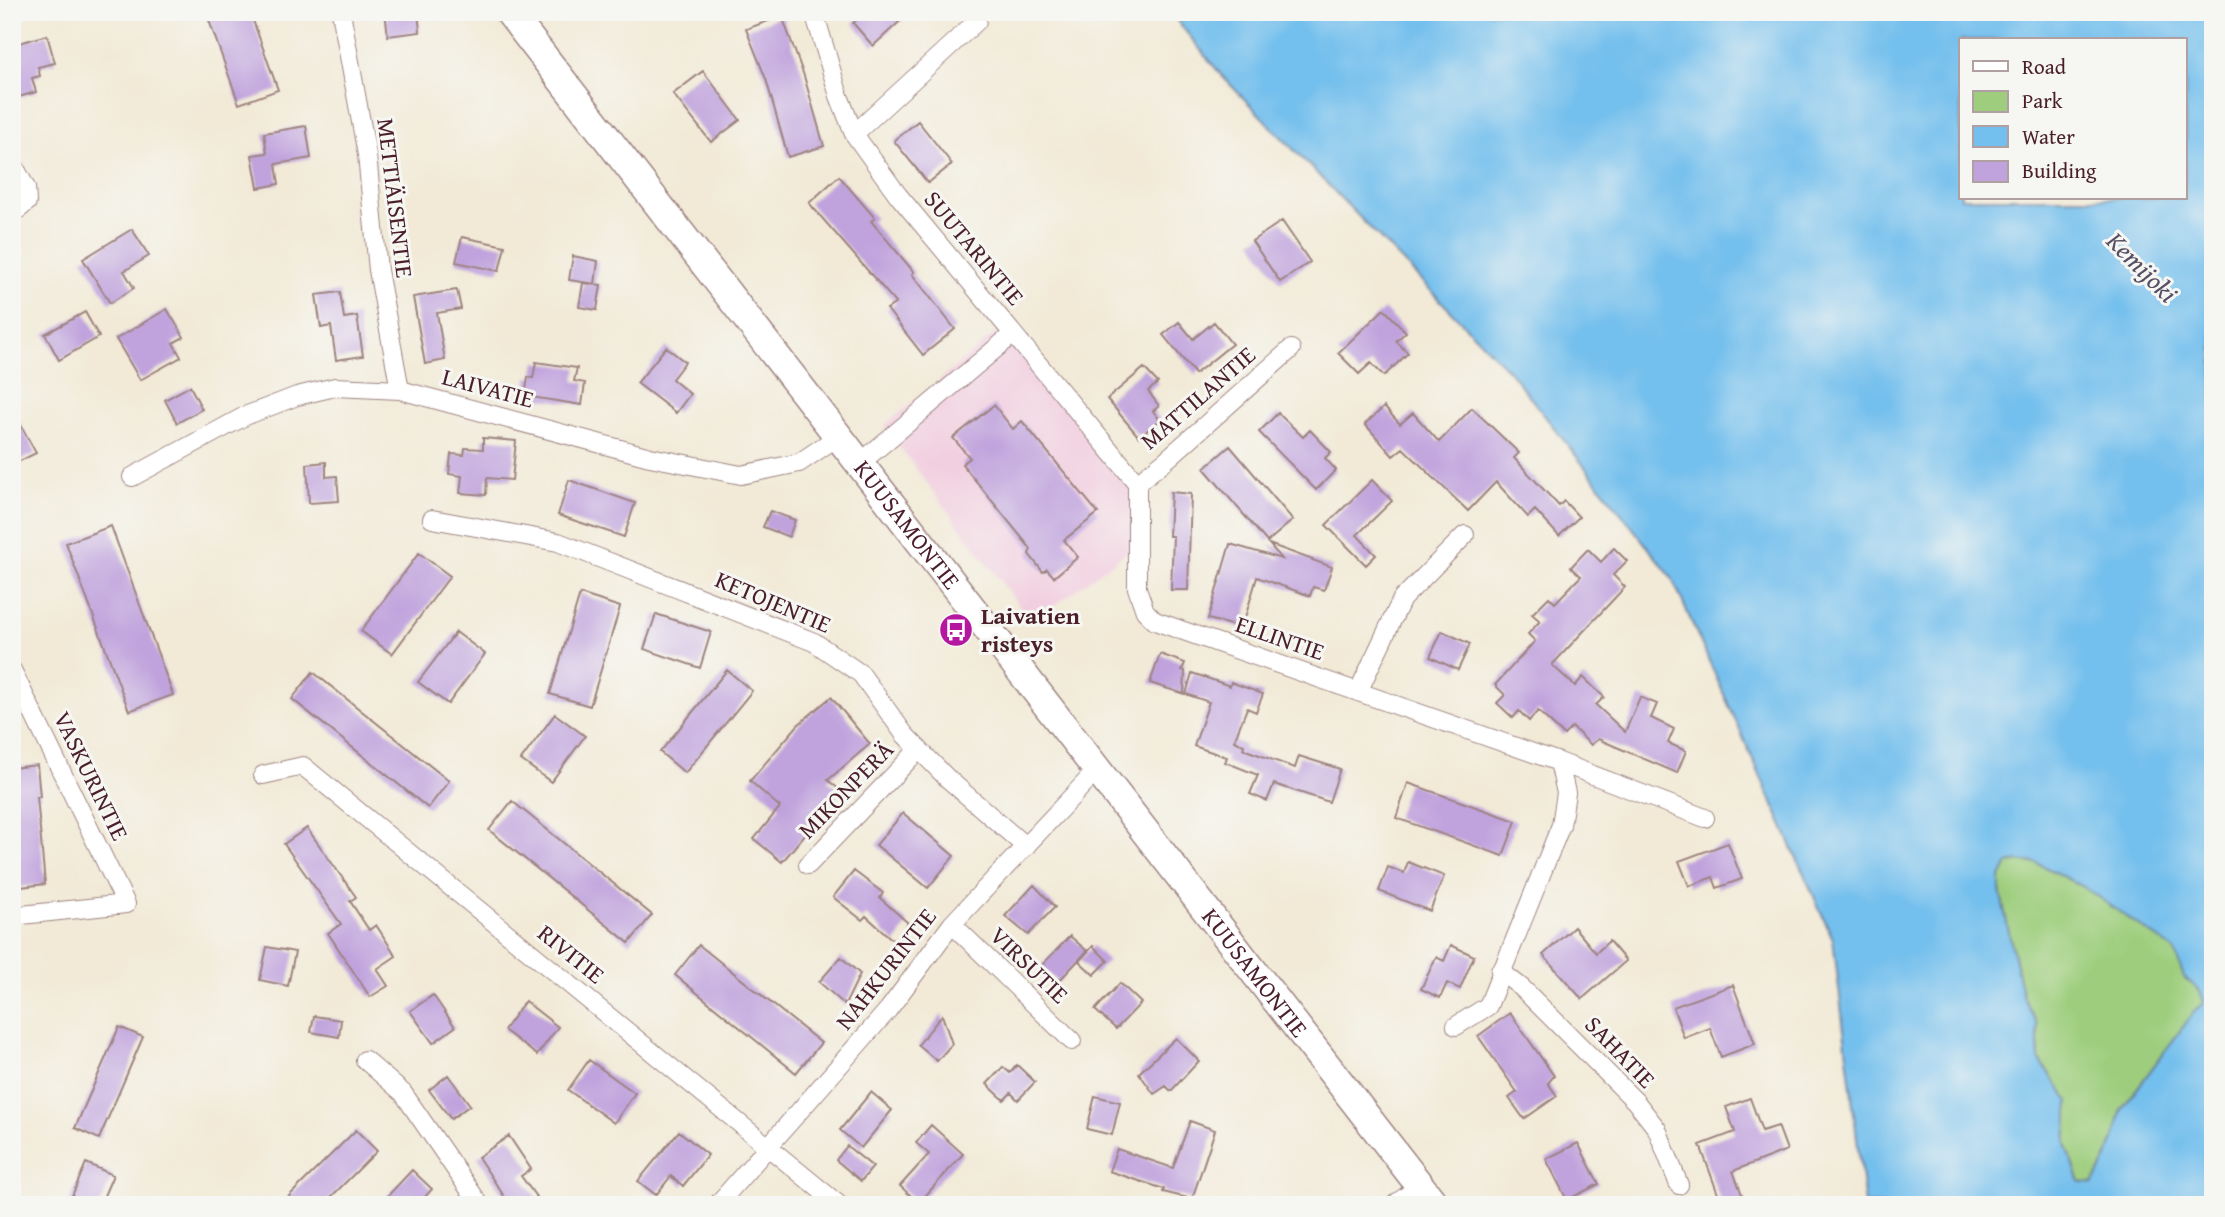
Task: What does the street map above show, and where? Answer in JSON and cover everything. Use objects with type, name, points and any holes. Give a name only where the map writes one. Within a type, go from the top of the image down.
[{"type":"main road","name":"KUUSAMONTIE","points":[[509,12],[1428,1195]]},
{"type":"street","name":"METTIÄISENTIE","points":[[341,12],[367,155],[378,270],[400,390]]},
{"type":"street","name":"SUUTARINTIE","points":[[814,12],[839,96],[854,134],[898,195],[1013,334],[859,464]]},
{"type":"street","points":[[854,134],[977,21]]},
{"type":"street","points":[[12,163],[26,188],[27,202],[19,209],[12,208]]},
{"type":"street","points":[[1013,334],[1137,483]]},
{"type":"street","name":"MATTILANTIE","points":[[1137,483],[1291,349]]},
{"type":"street","name":"LAIVATIE","points":[[132,477],[246,416],[297,396],[335,387],[400,390],[650,457],[741,475],[799,463],[837,437]]},
{"type":"street","name":"ELLINTIE","points":[[1137,483],[1137,588],[1145,611],[1155,621],[1559,762],[1705,818]]},
{"type":"street","name":"KETOJENTIE","points":[[432,519],[558,542],[814,642],[861,674],[905,735],[947,778],[1026,847]]},
{"type":"street","points":[[1358,692],[1402,599],[1465,535]]},
{"type":"street","name":"VASKURINTIE","points":[[12,670],[126,904],[12,916]]},
{"type":"street","name":"MIKONPERÄ","points":[[808,865],[919,749]]},
{"type":"street","points":[[1456,1026],[1488,1006],[1561,825],[1566,793],[1559,762]]},
{"type":"street","name":"RIVITIE","points":[[263,775],[303,766],[839,1205]]},
{"type":"street","name":"NAHKURINTIE","points":[[717,1205],[888,1010],[952,924],[1098,769]]},
{"type":"street","name":"VIRSUTIE","points":[[952,924],[1072,1041]]},
{"type":"street","name":"SAHATIE","points":[[1500,971],[1522,988],[1636,1102],[1657,1129],[1679,1185]]},
{"type":"street","points":[[365,1060],[403,1094],[480,1205]]},
{"type":"street","points":[[1394,1205],[1428,1195]]},
{"type":"shaded area","points":[[1002,328],[1136,497],[1141,541],[1032,623],[884,426]]},
{"type":"green space","points":[[2008,863],[2037,863],[2084,887],[2175,950],[2184,977],[2200,991],[2204,1002],[2121,1110],[2111,1148],[2093,1184],[2080,1182],[2066,1144],[2068,1101],[2039,1059],[2037,1024],[2022,994],[2000,891],[2000,878]]},
{"type":"water","name":"Kemijoki","points":[[1170,12],[2213,12],[2213,1205],[1865,1205],[1833,939],[1672,578],[1511,373],[1222,76]],"holes":[[[2018,861],[2037,863],[2084,887],[2174,950],[2184,977],[2200,991],[2204,1002],[2121,1110],[2111,1148],[2093,1184],[2080,1182],[2066,1144],[2069,1101],[2039,1059],[2037,1024],[2022,994],[2000,890],[2000,878],[2008,864]]]},
{"type":"building","points":[[206,12],[250,12],[278,90],[239,104]]},
{"type":"building","points":[[385,12],[418,12],[420,32],[388,36]]},
{"type":"building","points":[[865,12],[910,12],[873,46],[853,23]]},
{"type":"building","points":[[782,16],[804,76],[824,146],[788,157],[766,79],[746,29]]},
{"type":"building","points":[[47,35],[55,63],[38,67],[40,76],[32,78],[36,92],[12,99],[12,45]]},
{"type":"building","points":[[703,71],[740,120],[711,142],[673,94]]},
{"type":"building","points":[[918,121],[952,164],[928,183],[894,141]]},
{"type":"building","points":[[306,126],[311,158],[276,164],[279,184],[258,188],[252,155],[267,153],[264,133]]},
{"type":"building","points":[[839,176],[875,218],[871,221],[914,272],[912,274],[955,329],[923,355],[887,309],[896,303],[809,203]]},
{"type":"building","points":[[1282,221],[1310,262],[1280,282],[1252,241]]},
{"type":"building","points":[[132,229],[149,256],[124,271],[134,288],[110,303],[83,259]]},
{"type":"building","points":[[462,237],[505,246],[499,271],[456,262]]},
{"type":"building","points":[[573,256],[598,261],[595,284],[569,280]]},
{"type":"building","points":[[583,283],[601,285],[597,310],[579,307]]},
{"type":"building","points":[[457,290],[461,309],[437,313],[445,360],[425,364],[413,297]]},
{"type":"building","points":[[340,292],[344,318],[357,316],[363,356],[336,360],[331,326],[321,328],[316,295]]},
{"type":"building","points":[[167,309],[184,337],[173,343],[181,357],[140,380],[116,339]]},
{"type":"building","points":[[1384,309],[1406,332],[1396,341],[1408,353],[1384,376],[1371,363],[1359,374],[1338,353]]},
{"type":"building","points":[[85,312],[99,337],[59,360],[45,334]]},
{"type":"building","points":[[1179,322],[1193,339],[1214,322],[1232,344],[1195,374],[1163,335]]},
{"type":"building","points":[[666,347],[685,362],[672,379],[690,394],[676,413],[637,383]]},
{"type":"building","points":[[536,362],[577,368],[574,381],[585,383],[582,405],[525,396],[528,377],[533,378]]},
{"type":"building","points":[[1144,368],[1158,383],[1148,391],[1159,406],[1153,411],[1160,420],[1139,437],[1107,399]]},
{"type":"building","points":[[190,386],[202,409],[177,423],[165,400]]},
{"type":"building","points":[[994,405],[1013,429],[1022,421],[1098,513],[1064,540],[1078,557],[1054,577],[1047,569],[1043,572],[1029,554],[1031,549],[962,464],[970,458],[953,438]]},
{"type":"building","points":[[1384,407],[1400,424],[1413,413],[1439,442],[1472,408],[1519,453],[1514,458],[1559,506],[1564,501],[1579,517],[1559,536],[1535,510],[1528,517],[1496,482],[1468,511],[1403,448],[1393,456],[1365,424]]},
{"type":"building","points":[[12,409],[36,453],[12,465]]},
{"type":"building","points":[[1278,413],[1303,437],[1310,430],[1331,452],[1325,458],[1336,470],[1316,490],[1259,432]]},
{"type":"building","points":[[483,438],[516,441],[512,480],[487,478],[486,495],[460,493],[462,476],[449,474],[451,454],[464,455],[465,448],[483,449]]},
{"type":"building","points":[[1230,446],[1293,520],[1267,542],[1204,468]]},
{"type":"building","points":[[326,462],[326,477],[337,476],[339,501],[309,503],[307,464]]},
{"type":"building","points":[[569,480],[635,503],[624,537],[558,515]]},
{"type":"building","points":[[1372,480],[1392,501],[1357,535],[1376,555],[1366,565],[1326,525]]},
{"type":"building","points":[[1171,492],[1191,494],[1188,590],[1171,590]]},
{"type":"building","points":[[770,511],[795,520],[789,537],[763,527]]},
{"type":"building","points":[[111,526],[173,695],[129,711],[66,543]]},
{"type":"building","points":[[1230,544],[1282,559],[1269,544],[1332,567],[1324,590],[1313,587],[1310,596],[1257,577],[1242,628],[1208,619]]},
{"type":"building","points":[[1614,548],[1627,561],[1613,575],[1625,587],[1552,665],[1575,686],[1583,677],[1604,697],[1596,705],[1625,732],[1640,697],[1657,704],[1651,718],[1674,729],[1668,743],[1686,751],[1677,773],[1598,739],[1591,745],[1572,727],[1564,735],[1538,711],[1529,721],[1519,711],[1513,718],[1497,703],[1505,695],[1495,685],[1535,641],[1528,634],[1540,621],[1532,614],[1549,597],[1555,603],[1581,576],[1571,567],[1588,549],[1601,562]]},
{"type":"building","points":[[419,553],[450,576],[392,654],[361,631]]},
{"type":"building","points":[[580,594],[620,607],[590,706],[550,694]]},
{"type":"building","points":[[656,614],[711,632],[700,668],[644,649]]},
{"type":"building","points":[[1442,631],[1470,644],[1458,670],[1430,657]]},
{"type":"building","points":[[456,632],[485,654],[448,704],[418,682]]},
{"type":"building","points":[[1160,654],[1185,663],[1182,670],[1185,671],[1184,694],[1150,683]]},
{"type":"building","points":[[727,670],[752,691],[685,773],[660,752]]},
{"type":"building","points":[[313,672],[449,781],[428,808],[292,699]]},
{"type":"building","points":[[1192,673],[1230,686],[1231,682],[1263,694],[1256,712],[1247,708],[1234,741],[1244,745],[1243,749],[1295,768],[1299,756],[1340,769],[1329,802],[1274,784],[1267,801],[1250,794],[1258,775],[1225,762],[1227,757],[1194,746],[1209,702],[1186,694]]},
{"type":"building","points":[[831,697],[870,744],[828,780],[841,791],[782,862],[754,839],[780,807],[750,781],[798,725]]},
{"type":"building","points":[[555,714],[585,736],[551,782],[521,760]]},
{"type":"building","points":[[37,765],[40,797],[37,797],[45,884],[12,888],[12,768]]},
{"type":"building","points":[[1408,783],[1516,821],[1503,856],[1396,818]]},
{"type":"building","points":[[512,801],[652,915],[629,943],[489,830]]},
{"type":"building","points":[[903,813],[954,856],[928,888],[876,845]]},
{"type":"building","points":[[307,828],[356,897],[350,901],[369,930],[376,925],[396,956],[377,969],[388,986],[370,997],[328,933],[341,924],[284,844]]},
{"type":"building","points":[[1728,843],[1742,879],[1717,888],[1713,877],[1689,886],[1679,861]]},
{"type":"building","points":[[1408,862],[1444,876],[1430,911],[1379,891],[1388,867],[1404,873]]},
{"type":"building","points":[[854,871],[883,893],[880,898],[908,923],[896,943],[866,916],[862,920],[833,897]]},
{"type":"building","points":[[1034,885],[1055,907],[1028,935],[1005,916]]},
{"type":"building","points":[[1574,927],[1596,953],[1609,941],[1626,961],[1582,999],[1543,955]]},
{"type":"building","points":[[1070,936],[1087,951],[1058,982],[1041,966]]},
{"type":"building","points":[[699,945],[821,1043],[796,1073],[675,975]]},
{"type":"building","points":[[1451,945],[1474,956],[1460,989],[1447,983],[1440,998],[1421,989],[1436,957],[1444,961]]},
{"type":"building","points":[[1093,946],[1108,961],[1094,975],[1079,961]]},
{"type":"building","points":[[267,947],[295,952],[288,986],[260,980]]},
{"type":"building","points":[[841,957],[860,974],[845,1005],[819,982]]},
{"type":"building","points":[[1120,983],[1141,1003],[1116,1029],[1095,1010]]},
{"type":"building","points":[[1733,985],[1755,1044],[1721,1057],[1710,1028],[1684,1038],[1673,1007]]},
{"type":"building","points":[[433,995],[455,1027],[433,1043],[410,1011]]},
{"type":"building","points":[[525,1001],[558,1027],[537,1055],[504,1030]]},
{"type":"building","points":[[1510,1013],[1554,1076],[1548,1083],[1557,1096],[1524,1119],[1509,1098],[1517,1092],[1478,1036]]},
{"type":"building","points":[[942,1015],[952,1044],[937,1061],[918,1045]]},
{"type":"building","points":[[314,1016],[341,1020],[339,1037],[311,1032]]},
{"type":"building","points":[[119,1027],[143,1037],[99,1139],[75,1128]]},
{"type":"building","points":[[1176,1038],[1199,1061],[1171,1091],[1166,1086],[1154,1094],[1139,1073]]},
{"type":"building","points":[[589,1060],[635,1093],[614,1123],[568,1090]]},
{"type":"building","points":[[1017,1065],[1035,1082],[1018,1100],[1011,1093],[1004,1100],[987,1084],[1003,1067],[1010,1073]]},
{"type":"building","points":[[448,1075],[470,1105],[451,1119],[429,1090]]},
{"type":"building","points":[[871,1092],[892,1110],[861,1148],[840,1130]]},
{"type":"building","points":[[1095,1096],[1120,1102],[1112,1135],[1087,1129]]},
{"type":"building","points":[[1750,1098],[1762,1131],[1778,1126],[1787,1150],[1733,1171],[1746,1205],[1722,1205],[1700,1145],[1735,1132],[1726,1107]]},
{"type":"building","points":[[1190,1121],[1215,1130],[1192,1199],[1163,1192],[1164,1189],[1109,1171],[1117,1149],[1173,1168]]},
{"type":"building","points":[[931,1125],[963,1154],[919,1203],[900,1186],[929,1154],[916,1143]]},
{"type":"building","points":[[356,1130],[377,1151],[323,1205],[280,1205]]},
{"type":"building","points":[[679,1131],[708,1155],[683,1186],[671,1176],[656,1195],[638,1181]]},
{"type":"building","points":[[509,1136],[531,1169],[521,1176],[542,1205],[510,1205],[478,1157]]},
{"type":"building","points":[[1578,1143],[1599,1184],[1567,1200],[1546,1159]]},
{"type":"building","points":[[847,1146],[873,1167],[861,1181],[836,1160]]},
{"type":"building","points":[[86,1163],[113,1175],[100,1205],[68,1205]]},
{"type":"building","points":[[412,1170],[432,1189],[418,1205],[379,1205]]},
{"type":"place","name":"Laivatien risteys","points":[[956,630]]}]
